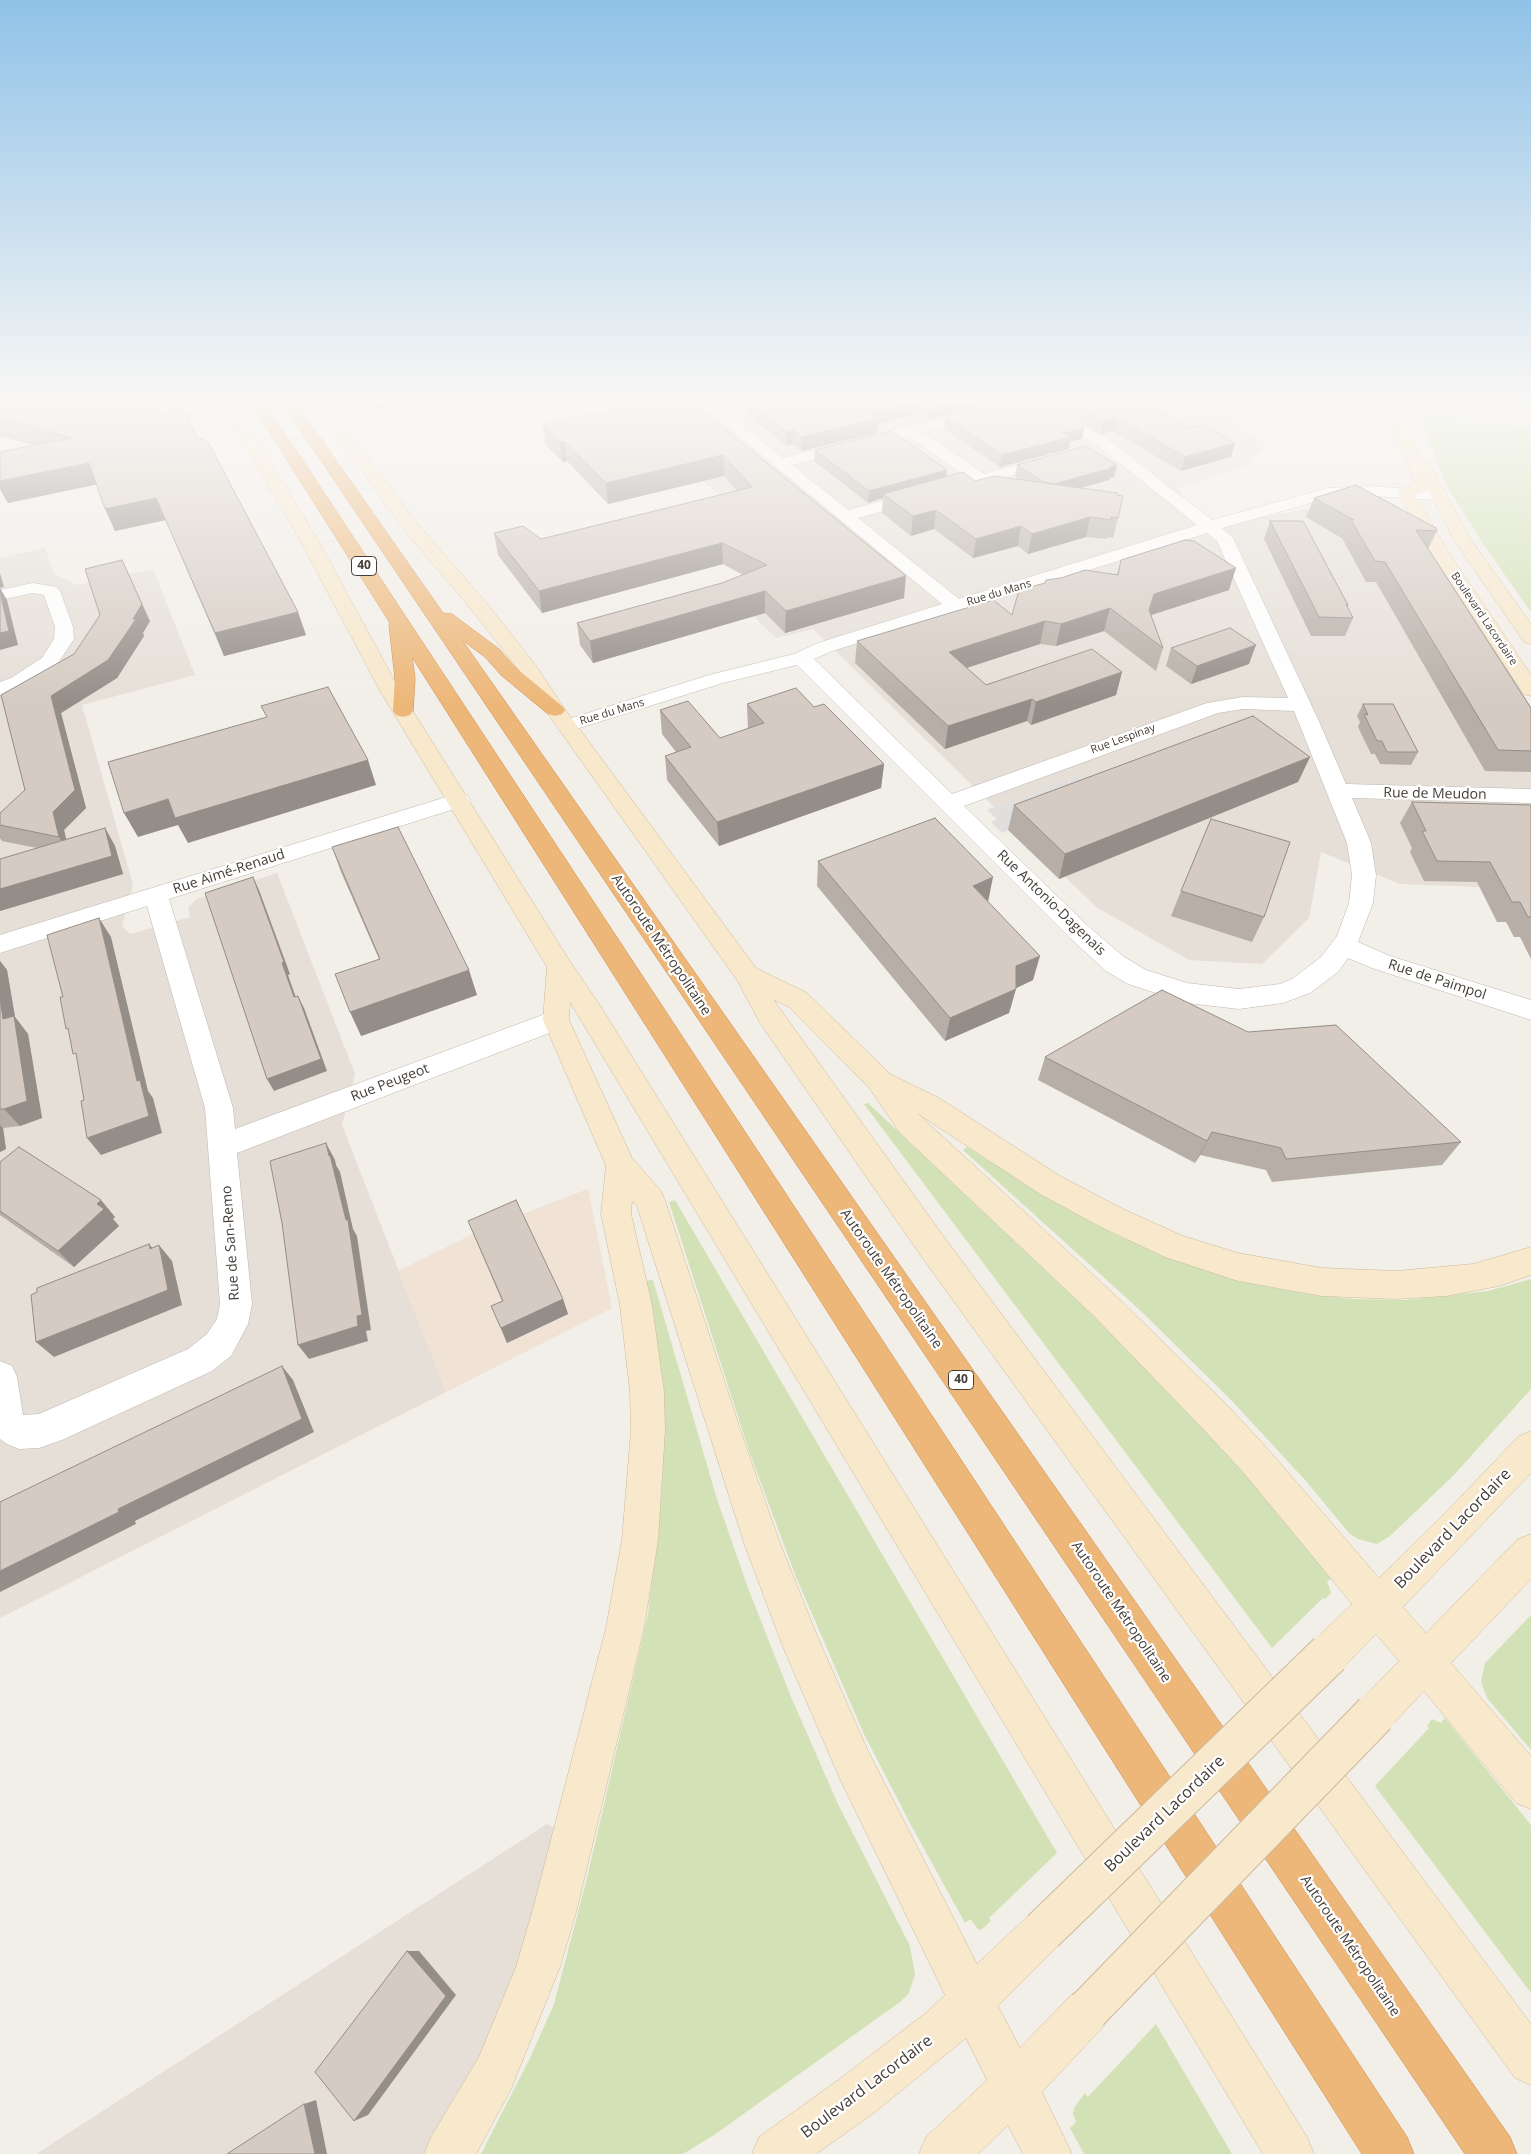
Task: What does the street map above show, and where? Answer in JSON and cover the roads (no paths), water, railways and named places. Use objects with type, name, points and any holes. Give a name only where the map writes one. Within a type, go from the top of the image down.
[{"type":"highway","name":"40","points":[[323,504],[1390,2154]]},
{"type":"highway","name":"Autoroute Métropolitaine","points":[[358,504],[1493,2154]]},
{"type":"highway","points":[[428,606],[492,653],[508,671],[561,718]]},
{"type":"highway","points":[[396,616],[405,678],[403,711]]},
{"type":"main road","points":[[287,504],[403,711],[560,967],[600,1028],[1290,2154]]},
{"type":"main road","points":[[394,504],[410,526],[521,658],[561,718],[747,975],[769,1016],[930,1243],[1531,2062]]},
{"type":"main road","name":"Boulevard Lacordaire","points":[[1412,504],[1440,553],[1531,690]]},
{"type":"main road","name":"Boulevard Lacordaire","points":[[1442,504],[1463,540],[1531,638]]},
{"type":"main road","points":[[560,967],[556,1020],[621,1166],[650,1200],[729,1447],[762,1543],[802,1647],[854,1765],[971,2003],[1048,2154]]},
{"type":"main road","points":[[747,975],[798,1000],[880,1081],[910,1125],[1104,1305],[1217,1419],[1255,1460],[1531,1788]]},
{"type":"main road","points":[[880,1081],[929,1106],[1050,1184],[1112,1218],[1169,1244],[1238,1267],[1322,1282],[1396,1285],[1446,1282],[1473,1278],[1500,1272],[1531,1261]]},
{"type":"main road","points":[[448,2154],[466,2128],[495,2072],[538,1966],[557,1900],[625,1628],[643,1504],[648,1431],[647,1392],[636,1305],[616,1214],[621,1166]]},
{"type":"main road","name":"Boulevard Lacordaire","points":[[776,2154],[903,2060],[971,2003],[1378,1607],[1531,1448]]},
{"type":"main road","points":[[943,2154],[1014,2087],[1531,1552]]},
{"type":"street","points":[[830,504],[956,606]]},
{"type":"street","points":[[845,516],[891,504]]},
{"type":"street","name":"Rue Antonio-Dagenais","points":[[801,658],[1098,951],[1137,976],[1161,986],[1213,997],[1240,999],[1283,993],[1315,977],[1330,964],[1344,946],[1361,903],[1364,875],[1359,843],[1301,705],[1224,538],[1182,504]]},
{"type":"street","name":"Rue du Mans","points":[[561,718],[801,658],[825,647],[1211,526],[1292,504]]},
{"type":"street","points":[[0,595],[39,588],[50,591],[54,595],[64,627],[64,639],[49,662],[18,682],[0,689]]},
{"type":"street","name":"Rue Lespinay","points":[[950,803],[1214,707],[1243,703],[1301,705]]},
{"type":"street","name":"Rue de Meudon","points":[[1339,792],[1531,796]]},
{"type":"street","name":"Rue Aimé-Renaud","points":[[0,944],[459,800]]},
{"type":"street","name":"Rue de San-Remo","points":[[0,1377],[8,1424],[19,1432],[39,1431],[200,1360],[219,1345],[232,1324],[236,1304],[224,1146],[219,1108],[156,896]]},
{"type":"street","name":"Rue de Paimpol","points":[[1344,946],[1381,962],[1531,1010]]},
{"type":"street","name":"Rue Peugeot","points":[[224,1146],[556,1020]]}]
